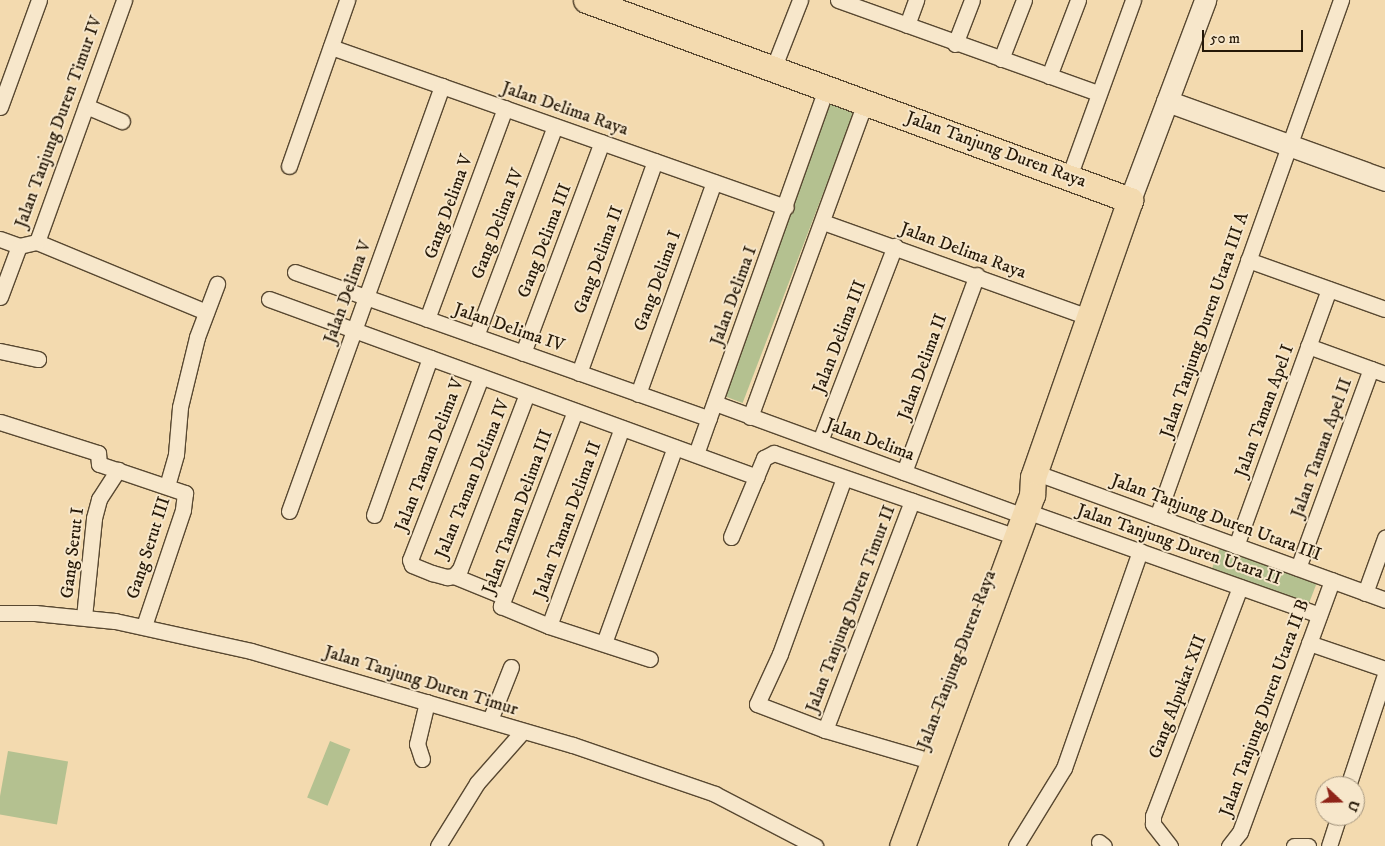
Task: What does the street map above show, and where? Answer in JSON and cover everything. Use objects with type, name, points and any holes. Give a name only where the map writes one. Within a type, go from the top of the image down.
[{"type":"main road","name":"Jalan Tanjung Duren Raya","points":[[586,0],[1130,200],[1033,475],[1021,490],[1014,519],[902,846]]},
{"type":"main road","name":"Jalan Tanjung Duren Raya","points":[[887,846],[1014,519]]},
{"type":"street","points":[[0,107],[39,0]]},
{"type":"street","name":"Jalan Tanjung Duren Timur IV","points":[[20,246],[37,242],[124,0]]},
{"type":"street","points":[[289,166],[347,0]]},
{"type":"street","points":[[773,69],[800,0]]},
{"type":"street","points":[[838,0],[860,4],[955,44],[1098,93]]},
{"type":"street","points":[[907,25],[916,0]]},
{"type":"street","points":[[955,44],[972,0]]},
{"type":"street","points":[[1001,59],[1024,0]]},
{"type":"street","points":[[1049,76],[1078,0]]},
{"type":"street","points":[[1068,177],[1132,0]]},
{"type":"street","points":[[1130,200],[1205,0]]},
{"type":"street","name":"Jalan Tanjung Duren Utara III A","points":[[1157,517],[1341,0]]},
{"type":"street","name":"Jalan Delima Raya","points":[[331,47],[786,207]]},
{"type":"street","name":"Jalan Delima V","points":[[289,511],[442,86]]},
{"type":"street","name":"Jalan Delima I","points":[[696,454],[786,207],[826,88]]},
{"type":"street","points":[[1167,101],[1385,180]]},
{"type":"street","points":[[750,416],[823,222],[865,102]]},
{"type":"street","points":[[86,106],[122,121]]},
{"type":"street","name":"Gang Delima V","points":[[427,319],[505,108]]},
{"type":"street","name":"Gang Delima IV","points":[[476,336],[555,126]]},
{"type":"street","name":"Gang Delima III","points":[[523,353],[602,142]]},
{"type":"street","name":"Gang Delima II","points":[[579,373],[655,161]]},
{"type":"street","name":"Gang Delima I","points":[[638,394],[714,182]]},
{"type":"street","name":"Jalan Delima Raya","points":[[823,222],[895,246],[1089,317]]},
{"type":"street","points":[[0,239],[20,246],[0,297]]},
{"type":"street","points":[[37,242],[206,312]]},
{"type":"street","name":"Jalan Delima III","points":[[820,441],[895,246]]},
{"type":"street","points":[[1248,260],[1385,309]]},
{"type":"street","name":"Jalan Delima IV","points":[[295,272],[709,419]]},
{"type":"street","name":"Jalan Delima II","points":[[904,472],[977,276]]},
{"type":"street","points":[[167,486],[176,454],[182,401],[206,312],[217,284]]},
{"type":"street","name":"Jalan Taman Apel I","points":[[1236,546],[1329,289]]},
{"type":"street","points":[[269,299],[756,477]]},
{"type":"street","points":[[1308,346],[1378,372]]},
{"type":"street","points":[[0,351],[38,359]]},
{"type":"street","points":[[374,515],[430,358]]},
{"type":"street","name":"Jalan Taman Apel II","points":[[1298,568],[1378,372]]},
{"type":"street","name":"Jalan Taman Delima V","points":[[414,548],[481,377]]},
{"type":"street","name":"Jalan Taman Delima IV","points":[[414,548],[410,564],[432,573],[454,576],[460,569],[527,394]]},
{"type":"street","name":"Jalan Delima","points":[[715,403],[904,472],[1014,519]]},
{"type":"street","name":"Jalan Taman Delima III","points":[[549,626],[502,607],[503,596],[575,411]]},
{"type":"street","name":"Gang Serut III","points":[[0,422],[98,453],[99,464],[184,492],[186,496],[144,626]]},
{"type":"street","name":"Jalan Taman Delima II","points":[[549,626],[622,428]]},
{"type":"street","points":[[604,643],[675,447]]},
{"type":"street","points":[[731,537],[756,477],[770,454],[912,501],[1014,519]]},
{"type":"street","name":"Gang Serut I","points":[[84,617],[94,518],[99,499],[118,470]]},
{"type":"street","name":"Jalan Tanjung Duren Utara III","points":[[1033,475],[1157,517],[1385,600]]},
{"type":"street","points":[[844,478],[780,654],[756,700],[759,707],[826,730],[920,758]]},
{"type":"street","name":"Jalan Tanjung Duren Timur II","points":[[826,730],[912,501]]},
{"type":"street","name":"Jalan Tanjung Duren Utara II","points":[[1014,519],[1140,552],[1319,614]]},
{"type":"street","points":[[1365,593],[1385,538]]},
{"type":"street","points":[[1016,846],[1064,768],[1140,552]]},
{"type":"street","points":[[454,576],[503,596]]},
{"type":"street","name":"Jalan Tanjung Duren Utara II B","points":[[1229,846],[1240,832],[1332,580]]},
{"type":"street","name":"Gang Alpukat XII","points":[[1170,846],[1152,820],[1240,587]]},
{"type":"street","name":"Jalan Tanjung Duren Timur","points":[[0,613],[84,617],[144,626],[251,651],[490,720],[715,794],[815,846]]},
{"type":"street","points":[[549,626],[650,659]]},
{"type":"street","points":[[1309,643],[1385,669]]},
{"type":"street","points":[[490,720],[511,667]]},
{"type":"street","points":[[1351,776],[1385,675]]},
{"type":"street","points":[[422,759],[417,744],[427,702]]},
{"type":"street","points":[[438,846],[477,783],[523,731]]},
{"type":"street","points":[[1329,846],[1335,826]]},
{"type":"street","points":[[1294,846],[1308,846]]},
{"type":"green space","points":[[833,95],[857,104],[743,403],[718,394]]},
{"type":"green space","points":[[1221,545],[1317,582],[1305,615],[1208,578]]},
{"type":"green space","points":[[330,741],[350,749],[328,806],[307,798]]},
{"type":"green space","points":[[8,751],[68,762],[57,825],[0,815],[0,796]]}]
